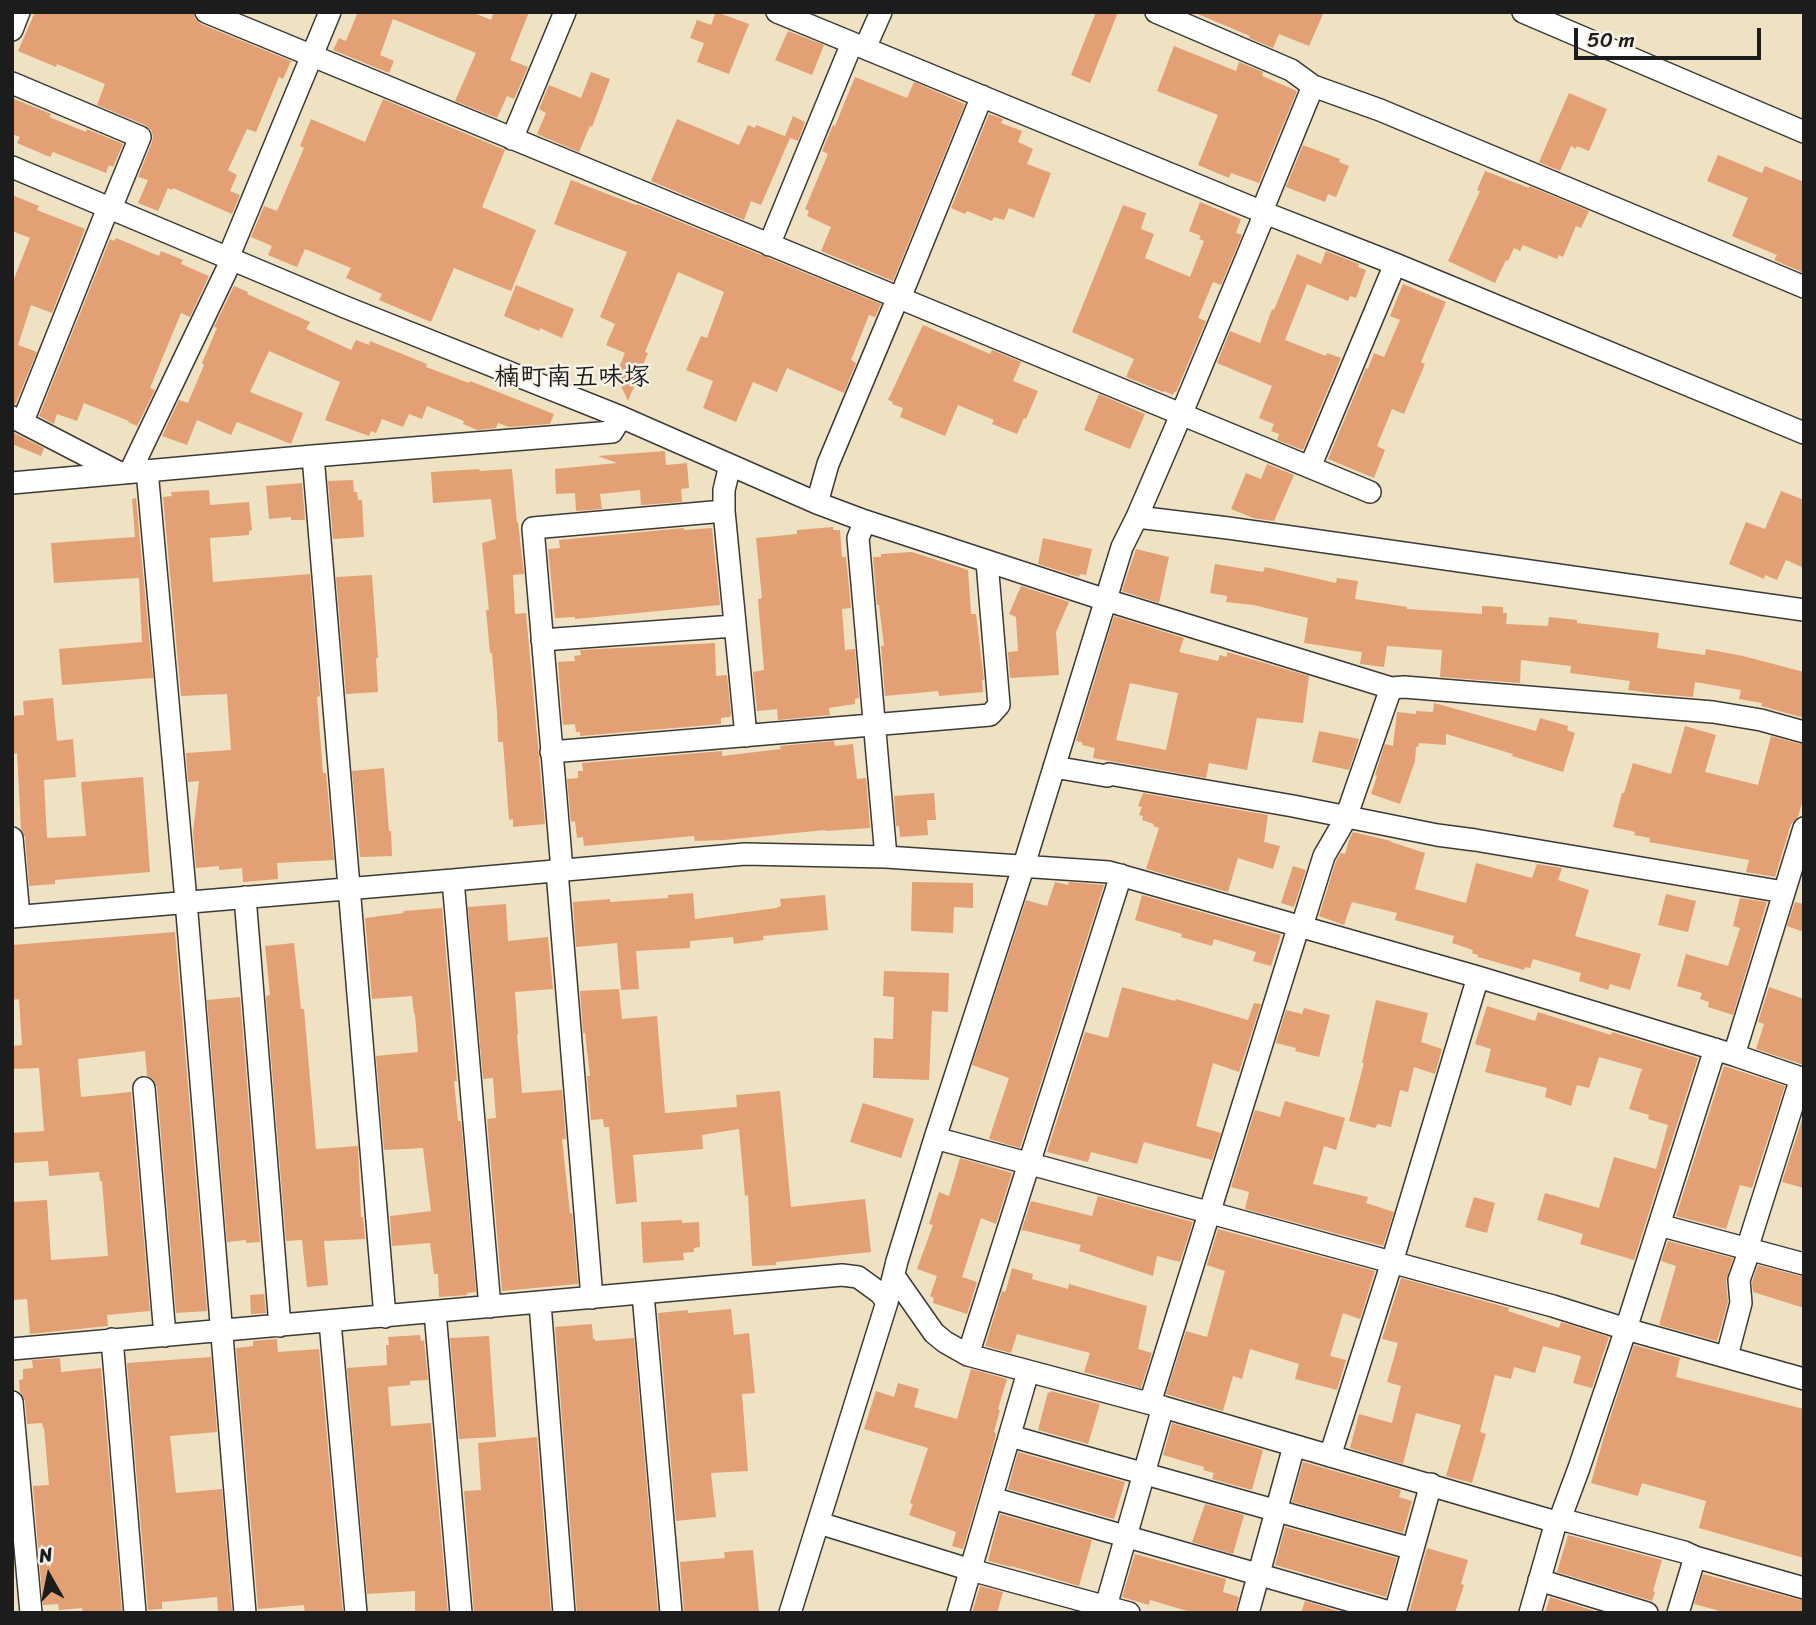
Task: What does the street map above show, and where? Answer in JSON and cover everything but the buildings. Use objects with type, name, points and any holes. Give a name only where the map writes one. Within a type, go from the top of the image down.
[{"type":"street","points":[[12,30],[19,12]]},
{"type":"street","points":[[206,12],[1370,492]]},
{"type":"street","points":[[245,1613],[186,901],[132,471],[230,258],[330,12]]},
{"type":"street","points":[[512,139],[565,12]]},
{"type":"street","points":[[777,12],[1804,433]]},
{"type":"street","points":[[769,245],[859,45],[881,12]]},
{"type":"street","points":[[1156,12],[1292,70],[1313,86],[1380,110],[1804,287]]},
{"type":"street","points":[[1523,12],[1804,132]]},
{"type":"street","points":[[12,83],[140,136],[18,419],[132,471]]},
{"type":"street","points":[[790,1613],[887,1302],[1015,864],[1054,767],[1095,596],[1137,517],[1181,415],[1313,86]]},
{"type":"street","points":[[817,503],[828,464],[982,96]]},
{"type":"street","points":[[12,167],[358,312],[621,417],[817,503],[987,562],[1391,688],[1713,712],[1761,720],[1804,732]]},
{"type":"street","points":[[1310,467],[1395,264]]},
{"type":"street","points":[[12,482],[612,432],[621,417]]},
{"type":"street","points":[[313,456],[385,1317]]},
{"type":"street","points":[[730,465],[724,490],[724,511],[746,736]]},
{"type":"street","points":[[592,1298],[533,528],[724,511]]},
{"type":"street","points":[[1137,517],[1804,610]]},
{"type":"street","points":[[865,521],[858,538],[886,857]]},
{"type":"street","points":[[551,752],[990,715],[999,705],[987,562]]},
{"type":"street","points":[[542,640],[734,626]]},
{"type":"street","points":[[1105,1609],[1144,1474],[1156,1405],[1208,1212],[1324,856],[1345,818],[1391,688]]},
{"type":"street","points":[[1054,767],[1253,799],[1437,835],[1791,890]]},
{"type":"street","points":[[1530,1613],[1558,1520],[1626,1329],[1659,1225],[1724,1052],[1791,890],[1804,828]]},
{"type":"street","points":[[12,838],[15,917],[745,854],[886,857],[1109,872],[1478,977],[1802,1078],[1739,1280],[1741,1303],[1727,1356]]},
{"type":"street","points":[[968,1355],[1121,875]]},
{"type":"street","points":[[453,880],[490,1307]]},
{"type":"street","points":[[245,897],[280,1326]]},
{"type":"street","points":[[1330,1456],[1478,977]]},
{"type":"street","points":[[144,1088],[165,1336]]},
{"type":"street","points":[[935,1138],[1553,1306],[1804,1379]]},
{"type":"street","points":[[1659,1225],[1804,1264]]},
{"type":"street","points":[[12,1349],[842,1276],[858,1277],[880,1293],[887,1302]]},
{"type":"street","points":[[894,1276],[934,1333],[968,1355],[1156,1405],[1558,1520],[1684,1552],[1804,1588]]},
{"type":"street","points":[[643,1294],[671,1613]]},
{"type":"street","points":[[540,1303],[564,1613]]},
{"type":"street","points":[[435,1312],[461,1613]]},
{"type":"street","points":[[330,1322],[356,1613]]},
{"type":"street","points":[[112,1339],[135,1613]]},
{"type":"street","points":[[958,1613],[1028,1372]]},
{"type":"street","points":[[12,1402],[31,1613]]},
{"type":"street","points":[[1010,1436],[1413,1549]]},
{"type":"street","points":[[1248,1613],[1294,1446]]},
{"type":"street","points":[[992,1498],[1394,1613],[1431,1485]]},
{"type":"street","points":[[819,1523],[1105,1609],[1129,1613]]},
{"type":"street","points":[[1678,1613],[1695,1557]]},
{"type":"street","points":[[1539,1580],[1647,1613]]},
{"type":"district","name":"楠町南五味塚","points":[[572,378]]}]
